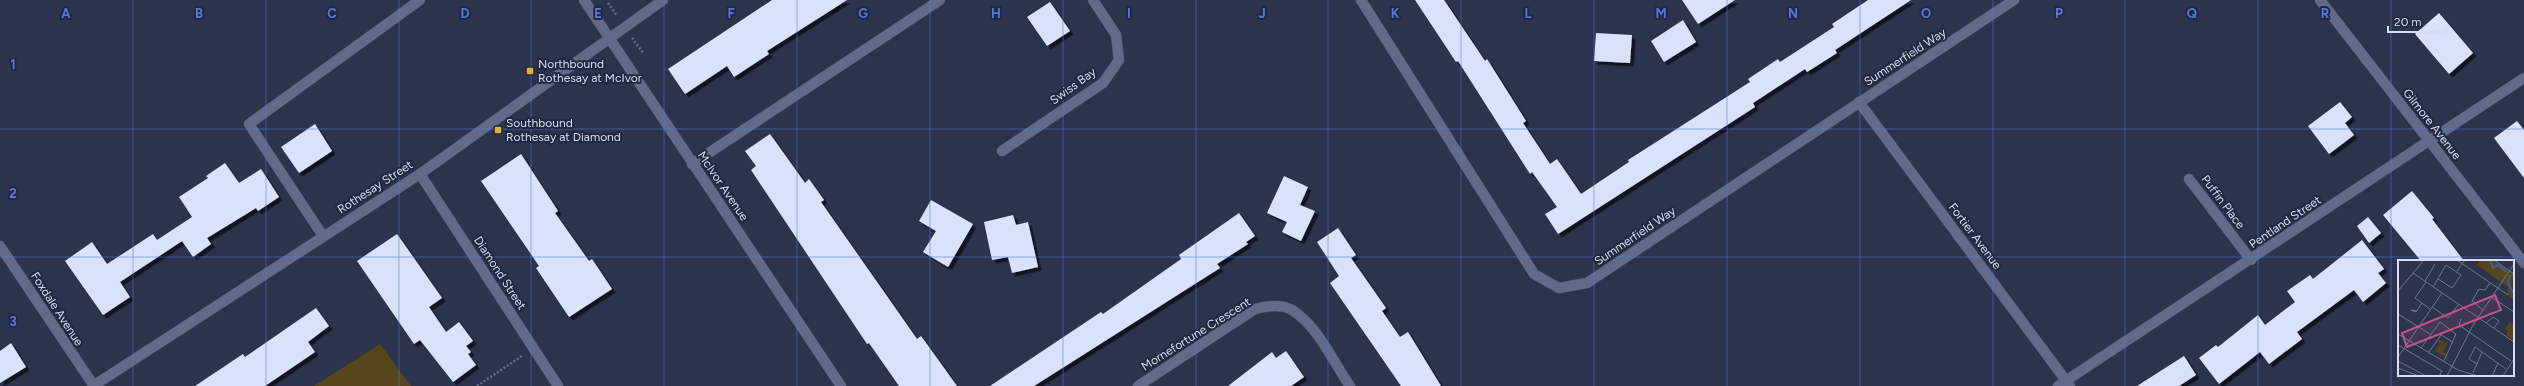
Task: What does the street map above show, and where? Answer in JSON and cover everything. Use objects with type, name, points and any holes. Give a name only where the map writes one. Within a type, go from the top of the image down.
[{"type":"street","points":[[323,236],[249,124],[420,0]]},
{"type":"street","name":"McIvor Avenue","points":[[584,0],[609,40],[841,386]]},
{"type":"street","name":"Rothesay Street","points":[[94,386],[420,174],[663,0]]},
{"type":"street","points":[[692,164],[940,0]]},
{"type":"street","name":"Swiss Bay","points":[[1002,151],[1103,83],[1119,60],[1116,35],[1093,0]]},
{"type":"street","name":"Summerfield Way","points":[[1361,0],[1534,274],[1559,288],[1587,283],[2014,0]]},
{"type":"street","name":"Gilmore Avenue","points":[[2320,0],[2524,263]]},
{"type":"street","name":"Pentland Street","points":[[2065,384],[2524,78]]},
{"type":"street","name":"Fortier Avenue","points":[[1859,102],[2065,384]]},
{"type":"street","name":"Diamond Street","points":[[420,174],[558,386]]},
{"type":"street","name":"Puffin Place","points":[[2189,179],[2251,260]]},
{"type":"street","name":"Foxdale Avenue","points":[[0,246],[94,386]]},
{"type":"street","name":"Mornefortune Crescent","points":[[1138,386],[1256,309],[1268,306],[1291,309],[1309,325],[1350,386]]},
{"type":"path","points":[[477,386],[534,348]]},
{"type":"shaded area","points":[[380,344],[411,386],[314,386]]},
{"type":"building","points":[[772,0],[847,0],[767,51],[769,54],[734,77],[727,66],[685,94],[668,69]]},
{"type":"building","points":[[1415,0],[1444,0],[1485,61],[1487,59],[1526,121],[1523,123],[1550,164],[1557,159],[1581,194],[1629,162],[1628,160],[1750,82],[1748,79],[1778,59],[1780,62],[1834,27],[1832,24],[1868,0],[1911,0],[1835,50],[1837,53],[1807,72],[1805,69],[1753,103],[1755,107],[1558,234],[1545,214],[1557,207],[1532,172],[1530,174],[1458,61],[1456,62]]},
{"type":"building","points":[[1682,0],[1735,0],[1698,24]]},
{"type":"building","points":[[1050,2],[1070,31],[1047,46],[1027,17]]},
{"type":"building","points":[[2439,13],[2473,53],[2449,74],[2415,34]]},
{"type":"building","points":[[1683,20],[1696,42],[1664,62],[1651,41]]},
{"type":"building","points":[[1596,33],[1632,35],[1630,63],[1594,61]]},
{"type":"building","points":[[2340,102],[2352,117],[2345,123],[2354,135],[2329,154],[2308,126]]},
{"type":"building","points":[[2517,121],[2524,130],[2524,178],[2494,138]]},
{"type":"building","points":[[315,124],[332,151],[299,173],[281,147]]},
{"type":"building","points":[[770,134],[805,183],[809,179],[824,200],[821,202],[917,339],[921,336],[957,386],[899,386],[869,343],[867,344],[751,170],[756,166],[745,151]]},
{"type":"building","points":[[521,154],[558,211],[555,213],[589,261],[592,259],[612,289],[569,317],[536,268],[539,266],[481,181]]},
{"type":"building","points":[[225,163],[239,183],[261,169],[279,197],[258,211],[256,208],[207,238],[211,244],[193,257],[182,241],[120,282],[130,297],[103,315],[65,261],[92,242],[107,264],[153,234],[157,240],[192,217],[179,197],[208,178],[206,176]]},
{"type":"building","points":[[1284,176],[1308,187],[1300,205],[1315,211],[1301,241],[1282,232],[1287,222],[1267,213]]},
{"type":"building","points":[[2412,191],[2434,218],[2432,219],[2463,260],[2420,260],[2383,215]]},
{"type":"building","points":[[931,200],[973,224],[948,267],[923,252],[936,231],[919,221]]},
{"type":"building","points":[[1239,213],[1255,236],[1246,242],[1248,244],[1217,264],[1220,268],[1034,386],[990,386],[1101,312],[1103,314],[1181,259],[1179,255]]},
{"type":"building","points":[[1013,215],[1016,225],[1028,222],[1038,267],[1012,273],[1008,257],[992,260],[984,222]]},
{"type":"building","points":[[2368,217],[2381,233],[2369,243],[2357,226]]},
{"type":"building","points":[[1338,228],[1356,255],[1351,258],[1386,308],[1382,311],[1400,337],[1408,332],[1441,386],[1401,386],[1330,283],[1339,276],[1317,242]]},
{"type":"building","points":[[397,234],[442,298],[429,307],[446,332],[459,322],[473,341],[466,346],[471,352],[468,354],[476,365],[453,382],[420,340],[414,344],[357,261]]},
{"type":"building","points":[[2362,240],[2384,269],[2378,273],[2386,283],[2363,302],[2354,290],[2297,332],[2302,339],[2269,364],[2260,352],[2219,384],[2199,358],[2216,345],[2218,347],[2258,315],[2265,325],[2295,302],[2287,291],[2310,275],[2313,279]]},
{"type":"building","points":[[316,308],[329,326],[308,342],[315,352],[265,386],[195,386],[243,354],[245,357]]},
{"type":"building","points":[[11,343],[26,367],[0,383],[0,351]]},
{"type":"building","points":[[1286,351],[1304,377],[1291,386],[1228,386],[1272,352],[1276,358]]},
{"type":"building","points":[[2184,356],[2196,375],[2179,386],[2137,386]]},
{"type":"place","name":"Northbound Rothesay at McIvor","points":[[530,71]]},
{"type":"place","name":"Southbound Rothesay at Diamond","points":[[498,130]]}]
